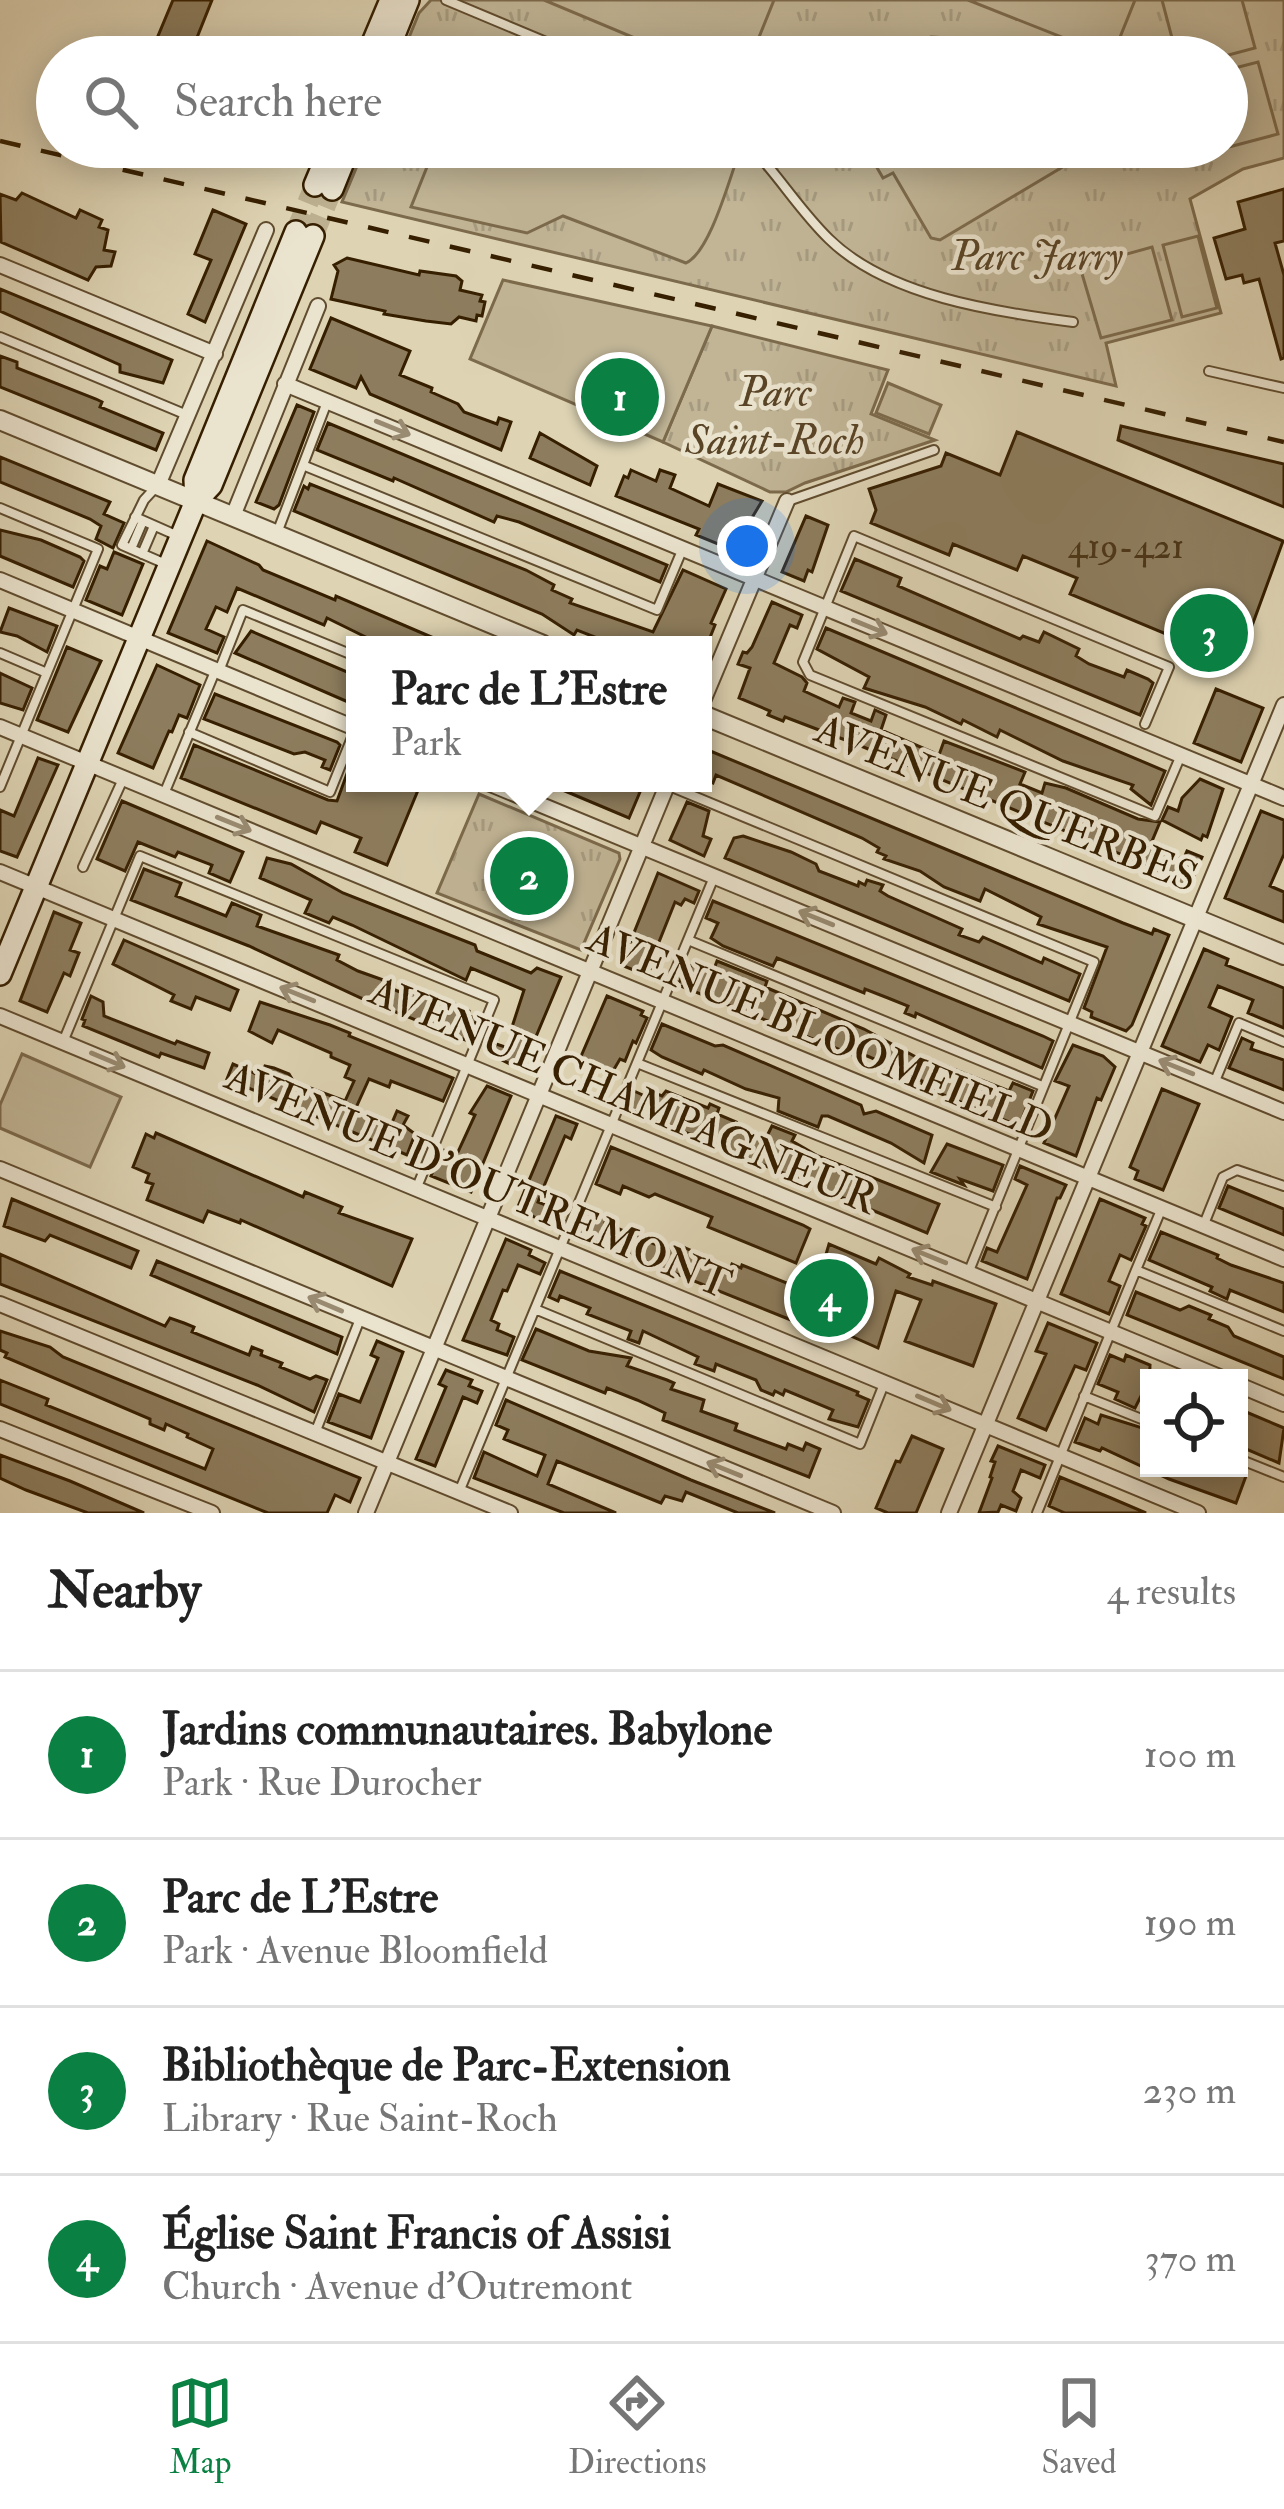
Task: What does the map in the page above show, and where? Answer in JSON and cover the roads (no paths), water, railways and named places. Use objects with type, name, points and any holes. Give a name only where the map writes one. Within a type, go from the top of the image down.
[{"type":"main road","points":[[376,36],[391,0]]},
{"type":"main road","points":[[393,36],[408,0]]},
{"type":"main road","points":[[327,168],[324,187],[336,168]]},
{"type":"main road","points":[[0,974],[196,501],[212,485],[305,234]]},
{"type":"street","points":[[158,485],[266,230]]},
{"type":"street","points":[[0,265],[215,354]]},
{"type":"street","points":[[233,516],[318,306]]},
{"type":"street","points":[[285,384],[1284,798]]},
{"type":"street","points":[[0,420],[521,636]]},
{"type":"street","points":[[712,678],[787,501]]},
{"type":"street","points":[[0,580],[346,725]]},
{"type":"street","points":[[949,1513],[1284,705]]},
{"type":"street","name":"AVENUE QUERBES","points":[[712,719],[1284,955]]},
{"type":"street","name":"AVENUE BLOOMFIELD","points":[[0,727],[1284,1259]]},
{"type":"street","points":[[510,792],[1284,1112]]},
{"type":"street","points":[[366,1513],[663,792]]},
{"type":"street","name":"AVENUE CHAMPAGNEUR","points":[[0,872],[1200,1369]]},
{"type":"street","name":"AVENUE D'OUTREMONT","points":[[0,1016],[1198,1513]]},
{"type":"street","points":[[2,1176],[832,1513]]},
{"type":"street","points":[[0,1304],[510,1513]]},
{"type":"street","points":[[1248,1389],[1284,1404]]},
{"type":"street","points":[[0,1430],[212,1513]]},
{"type":"lane","points":[[446,0],[532,36]]},
{"type":"lane","points":[[769,168],[830,240],[872,271],[927,292],[1073,322]]},
{"type":"lane","points":[[0,337],[190,416]]},
{"type":"lane","points":[[1209,371],[1284,388]]},
{"type":"lane","points":[[277,534],[328,401]]},
{"type":"lane","points":[[787,501],[934,450]]},
{"type":"lane","points":[[305,466],[657,610],[683,548]]},
{"type":"lane","points":[[131,549],[139,519],[158,485]]},
{"type":"lane","points":[[0,508],[98,549],[0,787]]},
{"type":"lane","points":[[139,519],[181,537]]},
{"type":"lane","points":[[139,519],[122,536],[122,545],[169,566]]},
{"type":"lane","points":[[142,554],[154,526]]},
{"type":"lane","points":[[1145,724],[1169,667],[854,536],[803,662],[810,675],[1155,817],[1180,755]]},
{"type":"lane","points":[[163,795],[243,610],[346,652]]},
{"type":"lane","points":[[0,653],[47,673]]},
{"type":"lane","points":[[189,733],[330,792],[346,752]]},
{"type":"lane","points":[[83,866],[123,779]]},
{"type":"lane","points":[[685,792],[1094,962],[969,1273]]},
{"type":"lane","points":[[64,1042],[140,856],[494,1000],[417,1189]]},
{"type":"lane","points":[[459,1492],[715,876]]},
{"type":"lane","points":[[688,940],[1042,1086]]},
{"type":"lane","points":[[1214,1083],[1239,1023],[1284,1042]]},
{"type":"lane","points":[[637,1063],[996,1207]]},
{"type":"lane","points":[[1204,1226],[1223,1177],[1237,1170],[1284,1186]]},
{"type":"lane","points":[[1037,1513],[1161,1208]]},
{"type":"lane","points":[[1136,1270],[1284,1331]]},
{"type":"lane","points":[[535,1309],[860,1444],[884,1383]]},
{"type":"lane","points":[[315,1433],[360,1319]]},
{"type":"lane","points":[[1084,1396],[1140,1418]]},
{"type":"lane","points":[[1248,1463],[1284,1478]]},
{"type":"tunnel","points":[[296,232],[315,185]]},
{"type":"tunnel","points":[[313,236],[332,189]]},
{"type":"railway","points":[[0,141],[36,149]]},
{"type":"railway","points":[[115,168],[1284,442]]},
{"type":"place","name":"Jardins communautaires. Babylone","points":[[620,397]]},
{"type":"place","name":"Bibliothèque de Parc-Extension","points":[[1209,633]]},
{"type":"place","name":"Parc de L'Estre","points":[[529,876]]},
{"type":"place","name":"Église Saint Francis of Assisi","points":[[829,1298]]},
{"type":"park label","name":"Parc Jarry","points":[[1037,255]]},
{"type":"park label","name":"Parc Saint-Roch","points":[[775,415]]}]
